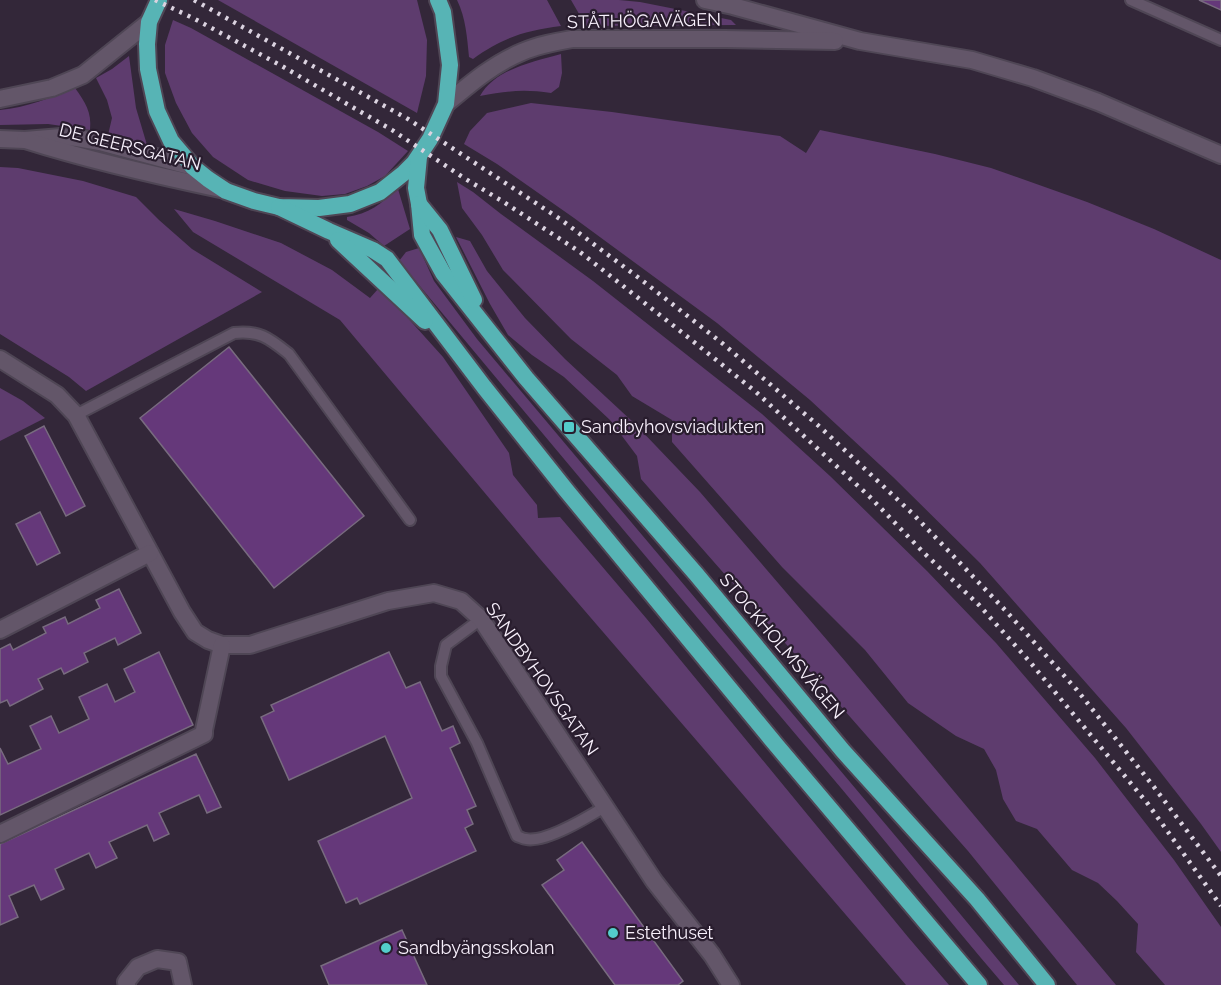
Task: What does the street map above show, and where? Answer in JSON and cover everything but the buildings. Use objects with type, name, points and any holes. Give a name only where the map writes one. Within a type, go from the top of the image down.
[{"type":"highway","points":[[159,0],[149,22],[148,69],[157,111],[171,141],[193,167],[226,190],[254,201],[279,207],[319,208],[350,204],[380,192],[405,172],[430,140],[446,104],[450,65],[443,12],[438,0]]},
{"type":"highway","name":"STOCKHOLMSVÄGEN","points":[[419,157],[416,188],[422,235],[443,273],[526,378],[696,574],[843,751],[977,899],[1047,985]]},
{"type":"highway","points":[[279,207],[329,231],[460,354],[566,490],[777,746],[979,985]]},
{"type":"street","name":"STÅTHÖGAVÄGEN","points":[[705,0],[860,41],[972,60],[1033,78],[1098,102],[1221,155]]},
{"type":"street","points":[[0,99],[52,87],[83,75],[149,22]]},
{"type":"street","name":"STÅTHÖGAVÄGEN","points":[[446,104],[480,76],[523,51],[572,39],[860,41]]},
{"type":"street","name":"DE GEERSGATAN","points":[[0,139],[77,138],[193,167]]},
{"type":"street","name":"DE GEERSGATAN","points":[[25,140],[150,174],[226,190]]},
{"type":"street","name":"SANDBYHOVSGATAN","points":[[0,359],[57,395],[76,415],[195,632],[208,640],[222,645],[250,645],[388,601],[434,593],[461,601],[481,619],[654,880],[712,955],[731,985]]},
{"type":"street","points":[[0,630],[150,552]]},
{"type":"street","points":[[0,834],[204,734],[222,645]]},
{"type":"street","points":[[126,985],[138,967],[157,959],[178,962],[183,985]]},
{"type":"lane","points":[[1131,0],[1221,40]]},
{"type":"lane","points":[[76,415],[234,333],[248,331],[268,338],[289,354],[410,520]]},
{"type":"lane","points":[[481,619],[446,645],[441,676],[477,743],[517,836],[527,840],[547,837],[606,806]]},
{"type":"shaded area","points":[[218,0],[417,0],[427,40],[426,76],[417,113]]},
{"type":"shaded area","points":[[457,0],[547,0],[561,26],[515,36],[494,45],[473,59],[469,57],[467,35]]},
{"type":"shaded area","points":[[571,0],[640,2],[731,20],[736,25],[583,26],[582,19]]},
{"type":"shaded area","points":[[173,20],[378,132],[408,151],[385,176],[345,194],[322,196],[285,191],[248,180],[213,157],[192,133],[176,103],[165,73],[165,45]]},
{"type":"shaded area","points":[[561,54],[562,73],[559,87],[551,93],[515,91],[480,96],[495,79],[505,73]]},
{"type":"shaded area","points":[[129,56],[136,108],[147,145],[108,135],[112,118],[107,100],[96,78]]},
{"type":"shaded area","points":[[75,88],[87,108],[90,130],[48,124],[0,125],[0,110],[29,105]]},
{"type":"shaded area","points":[[531,103],[780,136],[806,153],[820,130],[935,154],[991,168],[1087,202],[1154,229],[1221,260],[1221,852],[1126,728],[980,563],[893,477],[810,400],[717,323],[574,218],[497,164],[464,144],[470,131],[487,113]]},
{"type":"shaded area","points":[[0,167],[18,168],[83,181],[136,197],[192,249],[262,292],[86,391],[69,377],[0,334]]},
{"type":"shaded area","points":[[457,182],[593,281],[762,414],[830,476],[927,571],[996,643],[1095,758],[1174,860],[1221,927],[1221,985],[1165,985],[1136,952],[1138,924],[1098,883],[1072,870],[1037,829],[1016,821],[1003,799],[996,770],[984,749],[956,736],[908,703],[865,650],[782,567],[672,442],[672,420],[632,396],[617,375],[571,339],[503,270],[462,208]]},
{"type":"shaded area","points":[[397,188],[410,229],[384,246],[369,233],[347,220],[347,217],[374,207]]},
{"type":"shaded area","points":[[174,209],[281,243],[332,270],[370,298],[378,289],[397,306],[443,357],[509,453],[513,475],[537,505],[538,518],[560,517],[949,985],[906,985],[541,560],[340,320],[193,232]]},
{"type":"shaded area","points":[[456,237],[470,241],[487,271],[525,318],[634,423],[700,492],[845,661],[1116,985],[1077,985],[968,851],[641,479],[637,456],[610,420],[564,377],[508,335]]},
{"type":"shaded area","points":[[419,248],[434,281],[477,339],[1019,985],[1004,985],[399,261],[406,252]]},
{"type":"shaded area","points":[[0,388],[23,401],[45,418],[0,441]]},
{"type":"railway","points":[[155,0],[280,65],[392,130],[502,201],[580,252],[756,392],[869,496],[979,605],[1030,662],[1148,804],[1221,906]]},
{"type":"railway","points":[[194,0],[408,119],[560,219],[722,343],[820,427],[914,515],[1006,611],[1077,690],[1221,876]]},
{"type":"place","name":"Sandbyhovsviadukten","points":[[569,427]]},
{"type":"place","name":"Estethuset","points":[[613,933]]},
{"type":"place","name":"Sandbyängsskolan","points":[[386,948]]}]
